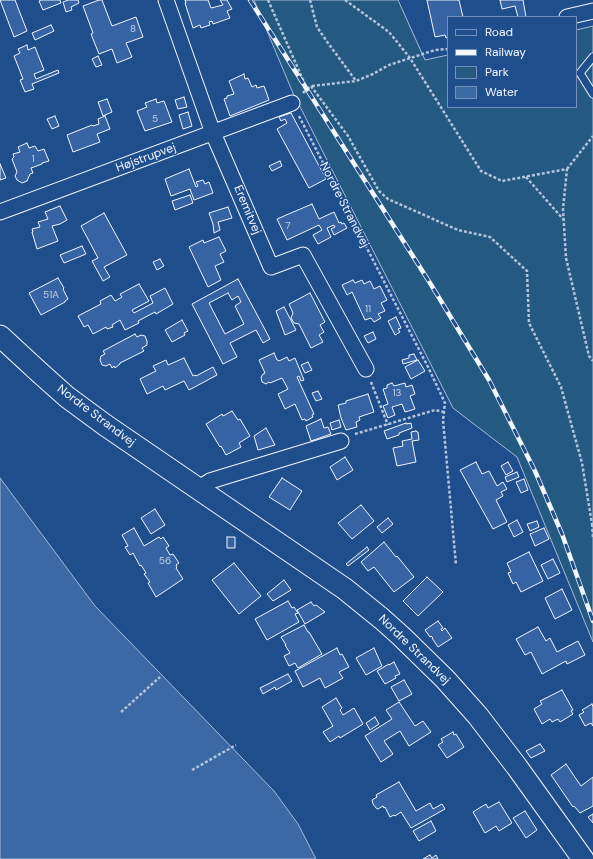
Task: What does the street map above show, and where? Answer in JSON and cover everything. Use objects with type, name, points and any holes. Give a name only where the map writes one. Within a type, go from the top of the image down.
[{"type":"main road","name":"Nordre Strandvej","points":[[0,336],[68,397],[121,436],[345,589],[382,619],[425,659],[462,697],[517,767],[583,859]]},
{"type":"street","name":"Eremitvej","points":[[166,0],[213,132],[271,267],[304,255],[366,369]]},
{"type":"street","points":[[572,16],[593,12]]},
{"type":"street","name":"Højstrupvej","points":[[0,212],[292,103]]},
{"type":"street","points":[[199,488],[210,481],[342,442]]},
{"type":"lane","points":[[593,57],[580,73],[593,94]]},
{"type":"path","points":[[268,0],[307,89]]},
{"type":"path","points":[[310,0],[318,27],[328,44],[356,81]]},
{"type":"path","points":[[345,0],[389,32],[410,58],[481,171],[502,181],[567,169]]},
{"type":"path","points":[[292,103],[311,86],[356,81],[389,65],[435,50],[447,49]]},
{"type":"path","points":[[311,86],[348,136],[379,191],[388,199],[458,230],[490,237],[527,271],[529,323],[561,387],[582,463],[593,524],[593,537]]},
{"type":"path","name":"Nordre Strandvej","points":[[292,103],[445,403],[444,428],[456,565]]},
{"type":"path","points":[[593,136],[567,169],[563,209],[566,258],[589,356],[593,362]]},
{"type":"path","points":[[525,177],[563,219]]},
{"type":"path","points":[[366,369],[388,425]]},
{"type":"path","points":[[342,442],[357,433],[435,410],[444,412]]},
{"type":"path","points":[[121,712],[160,677]]},
{"type":"path","points":[[192,770],[236,745]]},
{"type":"green space","points":[[254,0],[398,0],[425,60],[447,55],[447,108],[577,108],[577,30],[593,26],[593,642],[517,457],[453,408],[293,93]]},
{"type":"water","points":[[0,478],[95,606],[274,791],[298,824],[316,859],[0,859]]},
{"type":"building","points":[[0,0],[15,0],[27,31],[14,37]]},
{"type":"building","points":[[60,0],[61,3],[43,10],[39,1]]},
{"type":"building","points":[[68,0],[78,0],[79,3],[71,7],[72,10],[66,12],[63,2]]},
{"type":"building","points":[[102,0],[112,26],[136,17],[143,37],[126,43],[132,57],[117,63],[112,49],[99,54],[91,34],[93,33],[83,6]]},
{"type":"building","points":[[185,0],[208,0],[211,8],[223,5],[220,0],[227,0],[232,9],[227,11],[230,18],[213,24],[212,21],[209,22],[210,25],[201,28],[200,25],[193,28]]},
{"type":"building","points":[[427,0],[459,0],[463,16],[447,16],[447,38],[445,35],[435,37]]},
{"type":"building","points":[[500,0],[523,0],[526,16],[518,16],[515,6],[502,9]]},
{"type":"building","points":[[51,25],[54,31],[35,40],[32,33]]},
{"type":"building","points":[[27,45],[28,50],[35,47],[44,70],[34,74],[36,79],[58,70],[59,73],[32,84],[34,89],[25,92],[20,80],[23,79],[14,56],[20,53],[18,49]]},
{"type":"building","points":[[98,56],[102,65],[96,67],[92,59]]},
{"type":"building","points":[[244,74],[245,79],[248,78],[252,87],[256,85],[257,88],[264,86],[269,100],[230,116],[224,99],[227,98],[227,96],[234,94],[229,81]]},
{"type":"building","points":[[184,97],[187,107],[178,109],[175,100]]},
{"type":"building","points":[[107,99],[112,112],[103,116],[98,102]]},
{"type":"building","points":[[156,99],[157,103],[164,101],[172,122],[145,131],[137,111],[147,107],[145,103]]},
{"type":"building","points":[[188,112],[192,126],[183,129],[179,115]]},
{"type":"building","points":[[291,113],[326,179],[309,188],[277,129],[287,123],[285,119],[281,121],[279,117]]},
{"type":"building","points":[[55,116],[59,126],[52,129],[47,119]]},
{"type":"building","points":[[105,116],[110,129],[97,134],[100,142],[73,152],[67,135],[92,125],[99,124],[98,119]]},
{"type":"building","points":[[27,143],[29,148],[35,146],[38,151],[44,149],[49,161],[31,168],[33,173],[30,174],[27,181],[22,183],[17,180],[15,176],[17,172],[12,159],[14,157],[13,154],[20,152],[18,147]]},
{"type":"building","points":[[280,161],[282,166],[272,171],[269,166]]},
{"type":"building","points":[[0,164],[6,178],[0,180]]},
{"type":"building","points":[[189,169],[196,187],[198,186],[196,182],[203,180],[205,184],[209,182],[213,193],[194,200],[190,189],[171,196],[165,179]]},
{"type":"building","points":[[190,195],[193,203],[175,210],[172,201]]},
{"type":"building","points":[[312,204],[319,219],[334,212],[339,223],[344,223],[347,228],[334,235],[331,229],[335,227],[334,225],[327,228],[331,237],[318,244],[313,235],[322,230],[319,225],[287,240],[277,219]]},
{"type":"building","points":[[60,206],[67,220],[52,226],[58,241],[37,249],[32,229],[40,227],[38,222],[48,219],[45,212]]},
{"type":"building","points":[[228,207],[232,218],[218,222],[220,230],[214,233],[213,224],[209,213]]},
{"type":"building","points":[[104,213],[127,255],[104,267],[110,277],[103,281],[92,261],[98,258],[81,226]]},
{"type":"building","points":[[219,237],[226,251],[220,254],[224,262],[215,266],[221,280],[208,287],[189,247],[203,240],[204,243]]},
{"type":"building","points":[[82,246],[86,254],[64,263],[60,255]]},
{"type":"building","points":[[160,259],[164,266],[157,270],[153,262]]},
{"type":"building","points":[[58,278],[68,299],[41,315],[29,293]]},
{"type":"building","points":[[238,279],[270,339],[263,343],[256,330],[230,343],[237,357],[223,364],[192,304]],"holes":[[[228,293],[232,300],[238,296],[241,302],[235,306],[244,324],[225,334],[209,303]]]},
{"type":"building","points":[[353,280],[355,283],[362,280],[364,284],[370,281],[374,289],[380,286],[387,300],[381,303],[385,311],[378,314],[381,318],[374,322],[371,318],[365,320],[352,292],[347,295],[342,285]]},
{"type":"building","points":[[139,284],[149,301],[132,310],[134,313],[153,303],[150,296],[165,288],[173,304],[156,314],[155,312],[138,321],[139,323],[125,330],[120,320],[112,325],[113,327],[107,329],[106,327],[93,334],[88,325],[84,327],[78,316],[101,304],[100,301],[111,295],[115,301],[122,297],[120,294]]},
{"type":"building","points":[[310,293],[325,322],[320,325],[324,332],[319,335],[323,342],[311,348],[299,324],[294,323],[291,318],[293,313],[289,304]]},
{"type":"building","points":[[284,307],[296,330],[285,335],[276,311]]},
{"type":"building","points":[[396,317],[401,328],[398,329],[400,332],[395,335],[388,321]]},
{"type":"building","points":[[182,320],[188,331],[184,333],[185,335],[172,342],[165,330]]},
{"type":"building","points":[[373,332],[376,339],[368,343],[364,336]]},
{"type":"building","points":[[135,334],[137,337],[141,335],[145,336],[147,345],[142,348],[144,351],[120,363],[115,368],[114,366],[112,368],[110,364],[106,366],[102,365],[100,360],[101,356],[105,354],[103,351]]},
{"type":"building","points":[[274,353],[279,361],[287,357],[289,361],[295,358],[304,380],[301,381],[299,376],[297,377],[314,414],[312,415],[313,417],[306,421],[305,419],[302,420],[295,404],[285,409],[278,394],[288,389],[282,378],[266,384],[262,382],[261,377],[265,373],[259,360]]},
{"type":"building","points":[[414,354],[417,360],[403,364],[402,360],[409,358],[409,355]]},
{"type":"building","points":[[184,358],[193,376],[196,376],[213,367],[217,375],[189,390],[184,381],[165,390],[163,386],[147,394],[140,379],[156,371],[153,366],[166,360],[168,365]]},
{"type":"building","points":[[418,360],[425,371],[411,379],[405,367]]},
{"type":"building","points":[[308,362],[312,370],[305,373],[301,365]]},
{"type":"building","points":[[392,383],[394,386],[405,383],[406,387],[412,385],[415,394],[410,396],[415,409],[405,412],[402,404],[392,407],[395,415],[388,418],[383,406],[388,404],[383,389],[387,388],[387,385]]},
{"type":"building","points":[[318,391],[322,399],[316,401],[312,393]]},
{"type":"building","points":[[368,394],[374,412],[359,417],[360,420],[356,422],[357,427],[346,430],[338,405]]},
{"type":"building","points":[[232,411],[238,420],[240,419],[250,436],[239,443],[241,447],[226,455],[206,424],[222,414],[223,416]]},
{"type":"building","points":[[321,419],[324,428],[328,427],[331,434],[311,441],[306,426]]},
{"type":"building","points":[[339,420],[341,427],[332,430],[330,423]]},
{"type":"building","points":[[406,423],[411,423],[412,428],[387,439],[384,431]]},
{"type":"building","points":[[266,428],[275,445],[258,450],[254,436]]},
{"type":"building","points":[[411,432],[418,432],[419,440],[412,441],[416,462],[397,466],[393,448],[403,446],[402,441],[412,439]]},
{"type":"building","points":[[345,457],[353,470],[337,480],[330,467]]},
{"type":"building","points":[[476,462],[482,474],[489,471],[497,486],[503,482],[507,489],[501,492],[503,496],[496,500],[507,522],[493,529],[460,470]]},
{"type":"building","points":[[508,462],[513,471],[506,475],[501,466]]},
{"type":"building","points":[[517,472],[519,477],[507,482],[505,477]]},
{"type":"building","points":[[282,478],[302,491],[290,510],[269,497]]},
{"type":"building","points":[[524,479],[528,490],[521,493],[516,482]]},
{"type":"building","points":[[361,505],[374,521],[352,539],[338,523]]},
{"type":"building","points":[[155,509],[165,525],[151,534],[141,518]]},
{"type":"building","points":[[388,518],[393,524],[382,533],[377,527]]},
{"type":"building","points":[[517,520],[523,532],[514,537],[508,525]]},
{"type":"building","points":[[537,521],[539,527],[530,531],[527,524]]},
{"type":"building","points":[[134,528],[144,546],[159,537],[161,539],[163,537],[169,546],[166,548],[170,555],[173,554],[179,563],[176,565],[176,568],[183,579],[156,597],[148,583],[150,582],[144,574],[146,573],[141,565],[140,566],[133,553],[130,555],[125,547],[128,546],[122,535]]},
{"type":"building","points":[[544,528],[549,539],[535,546],[530,534]]},
{"type":"building","points":[[227,537],[235,537],[235,548],[227,548]]},
{"type":"building","points":[[384,542],[414,577],[394,592],[374,567],[368,571],[361,562]]},
{"type":"building","points":[[367,547],[369,550],[348,566],[346,564]]},
{"type":"building","points":[[529,552],[543,581],[521,592],[516,582],[513,584],[508,573],[511,572],[507,563]]},
{"type":"building","points":[[553,559],[560,573],[548,579],[541,565]]},
{"type":"building","points":[[234,563],[261,596],[239,614],[212,580]]},
{"type":"building","points":[[427,577],[443,592],[418,616],[403,601]]},
{"type":"building","points":[[284,580],[291,590],[273,601],[267,594]]},
{"type":"building","points":[[562,589],[572,610],[555,619],[545,598]]},
{"type":"building","points":[[288,601],[292,608],[294,607],[298,613],[295,614],[299,622],[267,640],[255,619]]},
{"type":"building","points":[[311,602],[314,606],[316,605],[325,612],[305,624],[297,610]]},
{"type":"building","points":[[438,621],[443,628],[441,629],[442,631],[445,628],[452,638],[438,647],[433,638],[431,636],[430,637],[425,630]]},
{"type":"building","points":[[304,625],[322,654],[298,668],[295,663],[289,666],[284,656],[290,653],[281,637]]},
{"type":"building","points":[[538,627],[546,641],[550,638],[557,652],[578,641],[585,655],[567,664],[566,661],[542,674],[531,652],[525,655],[516,639]]},
{"type":"building","points":[[337,648],[340,655],[342,654],[349,667],[339,672],[343,678],[325,688],[320,678],[303,687],[295,671]]},
{"type":"building","points":[[374,648],[382,666],[366,675],[356,658]]},
{"type":"building","points":[[394,662],[400,674],[385,684],[377,671]]},
{"type":"building","points":[[288,674],[292,681],[276,690],[275,687],[263,694],[260,688]]},
{"type":"building","points":[[404,680],[412,694],[399,701],[391,687]]},
{"type":"building","points":[[562,690],[573,710],[571,711],[573,714],[560,722],[558,719],[552,722],[550,719],[542,724],[534,709],[542,704],[540,701]]},
{"type":"building","points":[[336,698],[342,708],[340,710],[343,715],[354,708],[363,724],[340,738],[339,736],[330,742],[323,732],[333,726],[322,707]]},
{"type":"building","points":[[399,702],[415,726],[423,721],[431,732],[409,746],[400,731],[384,741],[393,754],[381,762],[365,736],[392,719],[386,710]]},
{"type":"building","points":[[592,704],[593,726],[591,723],[585,726],[579,715],[584,712],[582,710]]},
{"type":"building","points":[[375,717],[379,724],[370,730],[366,723]]},
{"type":"building","points":[[453,732],[454,735],[456,734],[464,747],[447,758],[438,745],[443,742],[441,739]]},
{"type":"building","points":[[540,744],[545,751],[531,758],[526,751]]},
{"type":"building","points":[[566,764],[581,786],[593,777],[593,806],[580,813],[574,806],[573,807],[551,775]]},
{"type":"building","points":[[399,782],[416,811],[430,803],[433,809],[442,804],[445,809],[411,828],[401,812],[390,817],[385,807],[384,808],[383,806],[378,809],[376,808],[372,800],[377,797],[376,795]]},
{"type":"building","points":[[499,802],[512,823],[499,831],[496,826],[485,833],[473,812],[486,804],[488,808]]},
{"type":"building","points":[[525,811],[537,830],[526,838],[513,818]]},
{"type":"building","points":[[593,814],[593,823],[588,817]]},
{"type":"building","points":[[431,821],[436,831],[419,841],[413,831]]},
{"type":"building","points":[[430,855],[432,858],[436,855],[438,859],[423,859]]},
{"type":"railway","points":[[250,0],[430,283],[489,380],[535,471],[562,534],[593,621]]}]
